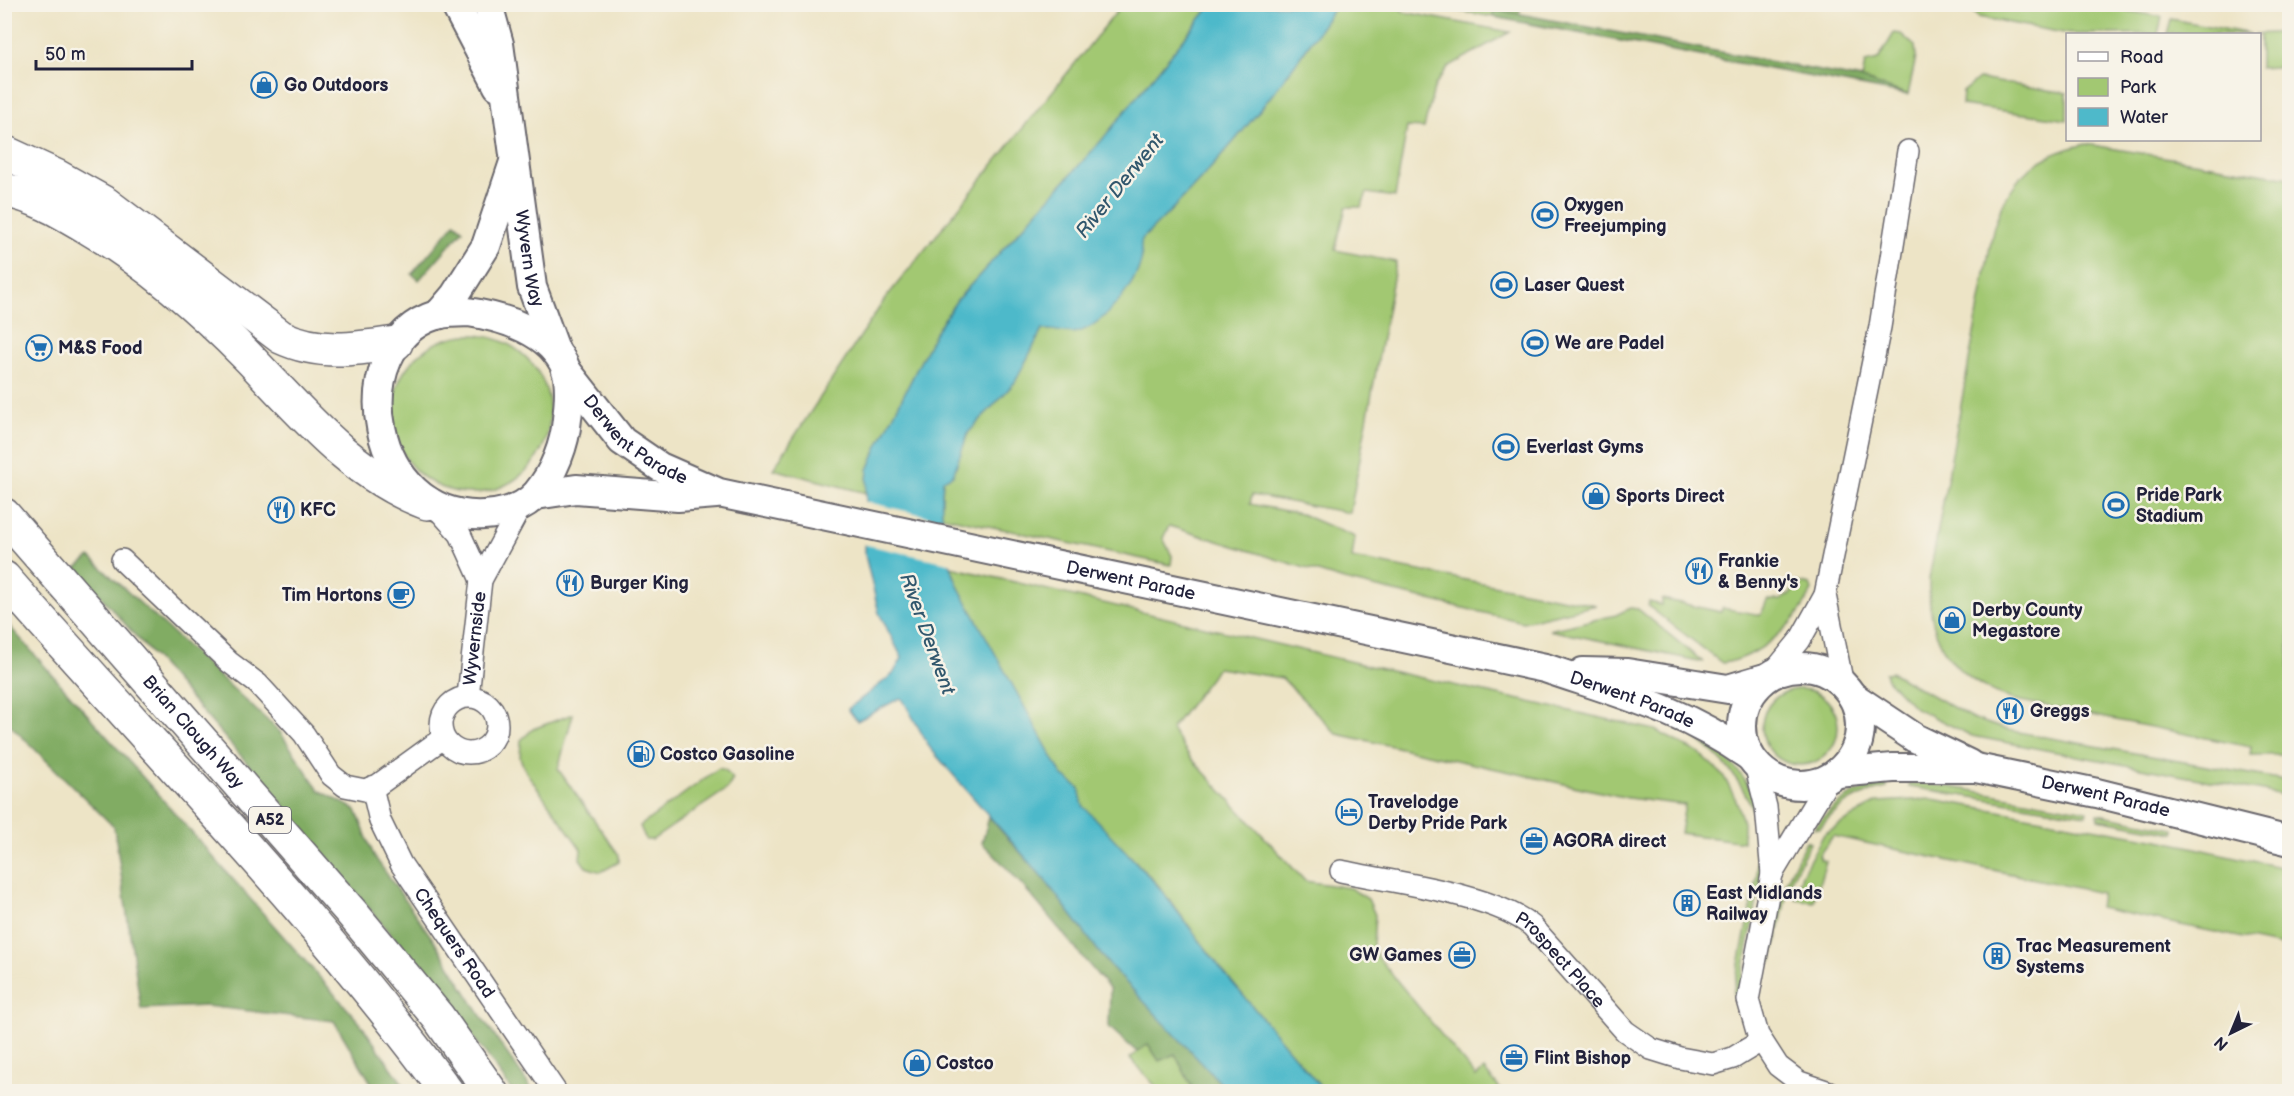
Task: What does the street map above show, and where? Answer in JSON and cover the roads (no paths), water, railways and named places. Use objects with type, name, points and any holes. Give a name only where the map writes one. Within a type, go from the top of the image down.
[{"type":"highway","points":[[4,152],[56,176],[106,204],[281,337],[297,345],[334,350],[396,343]]},
{"type":"highway","points":[[4,190],[24,194],[54,207],[103,236],[154,273],[207,317],[304,417],[347,455],[398,492],[432,505]]},
{"type":"highway","points":[[4,488],[76,598]]},
{"type":"highway","name":"Brian Clough Way","points":[[4,514],[351,912],[438,1017],[491,1092]]},
{"type":"highway","name":"Brian Clough Way","points":[[4,578],[312,924],[401,1029],[447,1092]]},
{"type":"street","name":"Wyvern Way","points":[[454,4],[505,99]]},
{"type":"street","name":"Wyvern Way","points":[[488,4],[499,44],[532,287],[561,362]]},
{"type":"street","points":[[1829,1092],[1811,1087],[1789,1075],[1772,1058],[1761,1041],[1751,1018],[1748,988],[1772,874],[1766,807],[1752,760],[1743,740],[1742,714],[1753,690],[1769,676],[1800,640],[1825,595],[1880,327],[1908,151]]},
{"type":"street","name":"Wyvern Way","points":[[438,315],[455,295],[486,246],[514,161]]},
{"type":"street","points":[[480,314],[519,325],[536,335],[561,362],[569,394],[564,438],[550,474],[528,500],[494,514],[472,515],[432,505],[406,483],[391,461],[380,427],[379,393],[389,357],[396,343],[419,324],[438,315],[480,314]]},
{"type":"street","name":"Derwent Parade","points":[[561,362],[622,441],[660,467],[725,495],[1545,669],[1671,710],[1703,726],[1752,760]]},
{"type":"street","name":"Derwent Parade","points":[[528,500],[576,489],[678,497],[725,495]]},
{"type":"street","name":"Wyvernside","points":[[468,696],[481,580],[528,500]]},
{"type":"street","name":"Wyvernside","points":[[432,505],[460,534],[481,580]]},
{"type":"street","points":[[122,560],[229,662],[265,691],[304,734],[335,779],[350,789],[365,790],[372,787],[443,738]]},
{"type":"street","points":[[1772,874],[1833,776],[1851,759],[1858,741],[1859,715],[1848,690],[1825,595]]},
{"type":"street","points":[[1769,676],[1789,668],[1814,668],[1830,674],[1848,690]]},
{"type":"street","name":"Derwent Parade","points":[[1545,669],[1627,673],[1728,689],[1769,676]]},
{"type":"street","name":"Derwent Parade","points":[[1848,690],[1915,738],[1976,768]]},
{"type":"street","points":[[468,696],[491,706],[498,722],[496,736],[486,748],[470,754],[455,750],[443,738],[441,719],[444,710],[459,698],[468,696]]},
{"type":"street","points":[[1752,760],[1770,777],[1789,784],[1809,785],[1833,776]]},
{"type":"street","name":"Derwent Parade","points":[[1833,776],[1881,768],[1976,768],[2097,793],[2289,841]]},
{"type":"street","name":"Chequers Road","points":[[372,787],[380,821],[401,864],[556,1092]]},
{"type":"street","name":"Derwent Parade","points":[[2234,826],[2289,828]]},
{"type":"street","name":"Prospect Place","points":[[1341,871],[1481,901],[1518,916],[1532,926],[1624,1031],[1659,1053],[1713,1064],[1733,1058],[1761,1041]]},
{"type":"water","name":"River Derwent","points":[[1211,5],[1336,5],[1293,67],[1246,127],[1195,185],[1142,239],[1138,271],[1117,303],[1098,321],[1078,332],[1042,330],[1015,382],[968,433],[953,475],[943,480],[942,521],[946,549],[959,588],[1062,775],[1079,788],[1083,806],[1158,886],[1225,974],[1324,1091],[1228,1091],[1106,961],[1045,880],[930,748],[903,700],[900,698],[857,721],[848,709],[893,674],[902,658],[879,613],[865,555],[868,470],[935,333],[957,300],[1102,140]]},
{"type":"place","name":"Go Outdoors","points":[[264,85]]},
{"type":"place","name":"Oxygen Freejumping","points":[[1545,215]]},
{"type":"place","name":"Laser Quest","points":[[1504,285]]},
{"type":"place","name":"We are Padel","points":[[1535,343]]},
{"type":"place","name":"M&S Food","points":[[39,348]]},
{"type":"place","name":"Everlast Gyms","points":[[1506,447]]},
{"type":"place","name":"Sports Direct","points":[[1596,496]]},
{"type":"place","name":"Pride Park Stadium","points":[[2116,505]]},
{"type":"place","name":"KFC","points":[[281,510]]},
{"type":"place","name":"Frankie & Benny's","points":[[1699,571]]},
{"type":"place","name":"Burger King","points":[[570,583]]},
{"type":"place","name":"Tim Hortons","points":[[401,595]]},
{"type":"place","name":"Derby County Megastore","points":[[1952,620]]},
{"type":"place","name":"Greggs","points":[[2010,711]]},
{"type":"place","name":"Costco Gasoline","points":[[641,754]]},
{"type":"place","name":"Travelodge Derby Pride Park","points":[[1349,812]]},
{"type":"place","name":"AGORA direct","points":[[1534,841]]},
{"type":"place","name":"East Midlands Railway","points":[[1687,903]]},
{"type":"place","name":"GW Games","points":[[1462,955]]},
{"type":"place","name":"Trac Measurement Systems","points":[[1997,956]]},
{"type":"place","name":"Flint Bishop","points":[[1514,1058]]},
{"type":"place","name":"Costco","points":[[917,1063]]}]
